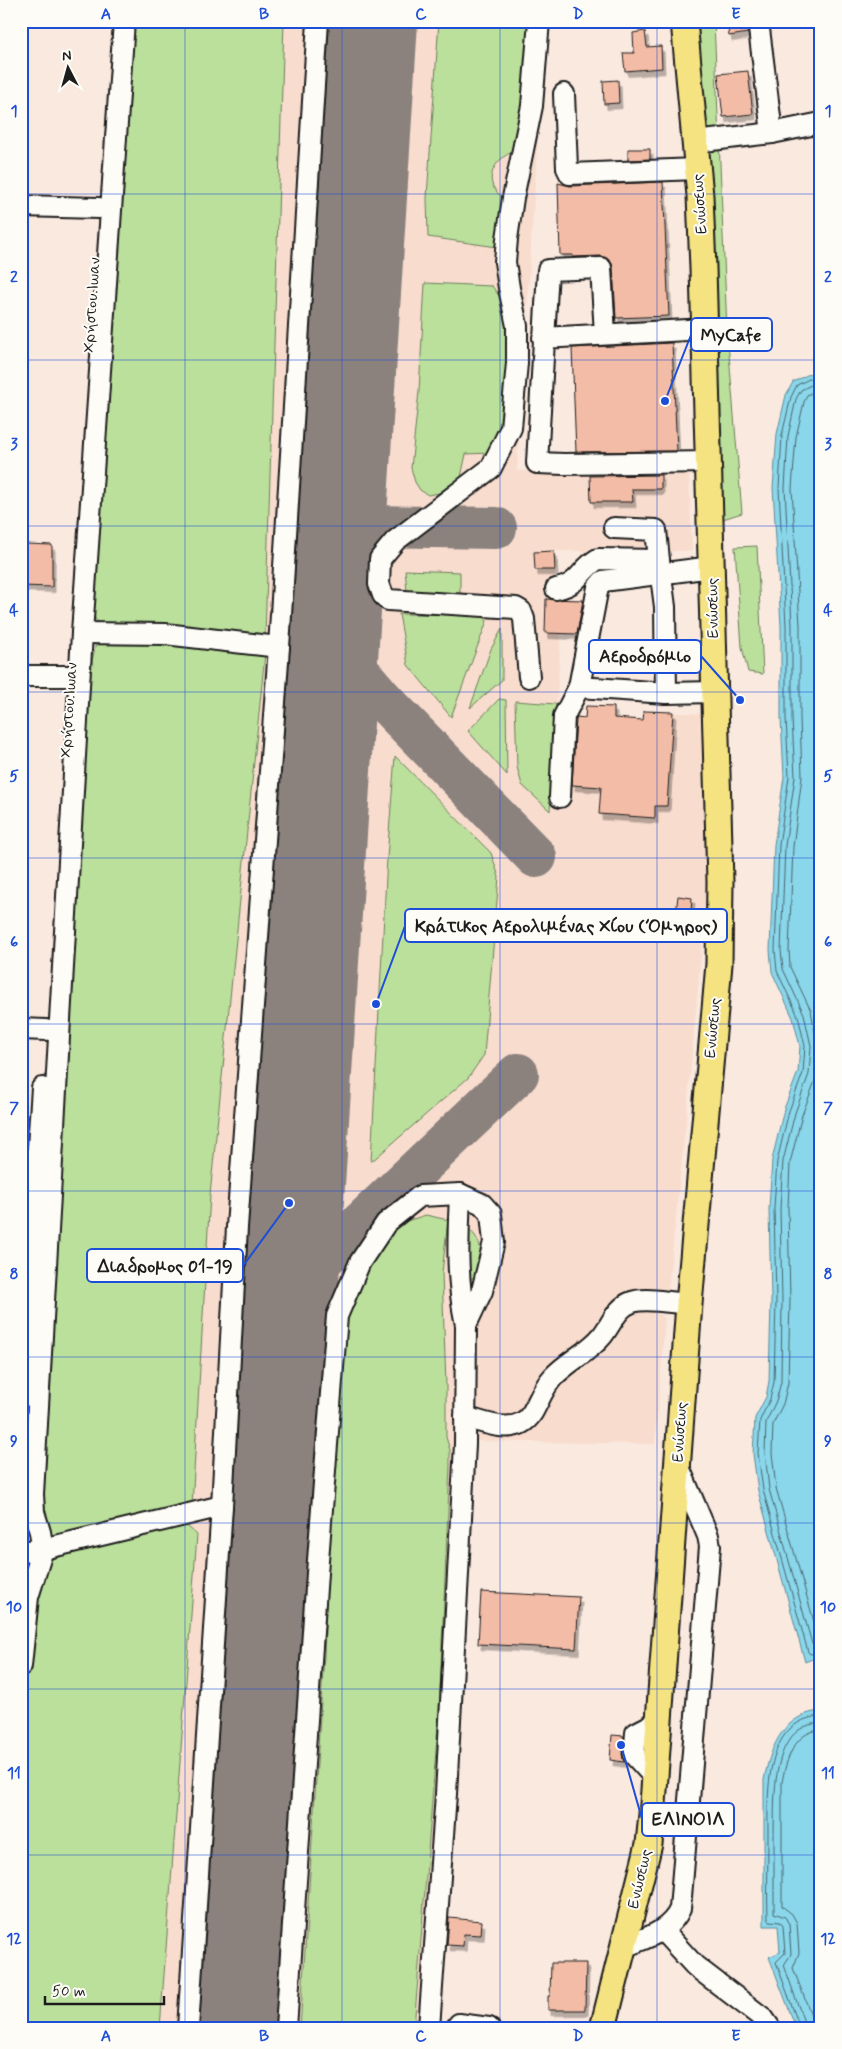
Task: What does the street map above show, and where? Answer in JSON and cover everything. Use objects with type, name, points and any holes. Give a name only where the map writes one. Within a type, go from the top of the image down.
[{"type":"main road","name":"Ενώσεως","points":[[603,2028],[648,1844],[655,1778],[689,1304],[719,964],[720,882],[710,462],[697,169],[684,21]]},
{"type":"street","name":"Χρήστου.Ιωαν","points":[[21,1398],[71,676],[76,532],[111,21]]},
{"type":"street","points":[[21,1666],[28,1597],[43,1549],[34,1512],[33,1494],[82,633],[124,21]]},
{"type":"street","points":[[188,2028],[222,1506],[237,1228],[279,647],[318,21]]},
{"type":"street","points":[[529,678],[524,619],[521,611],[516,608],[388,600],[382,595],[380,559],[395,541],[491,468],[511,428],[517,363],[517,326],[506,271],[506,239],[532,106],[539,21]]},
{"type":"street","points":[[758,21],[772,133]]},
{"type":"street","points":[[564,94],[567,168],[570,174],[697,169]]},
{"type":"street","points":[[695,142],[772,133],[821,122]]},
{"type":"street","points":[[21,206],[99,208]]},
{"type":"street","points":[[605,334],[602,268],[548,270],[537,462],[564,464],[710,462]]},
{"type":"street","points":[[543,338],[705,329]]},
{"type":"street","points":[[614,528],[656,530],[665,607],[666,693]]},
{"type":"street","points":[[556,589],[573,584],[590,564],[598,559],[661,566],[712,566]]},
{"type":"street","points":[[560,797],[564,716],[579,687],[598,587],[603,581],[608,579],[661,566]]},
{"type":"street","points":[[82,633],[164,634],[279,647]]},
{"type":"street","points":[[21,676],[71,676]]},
{"type":"street","points":[[579,687],[666,693],[715,692]]},
{"type":"street","points":[[21,1029],[46,1030]]},
{"type":"street","points":[[429,2028],[446,1794],[464,1463],[466,1325],[459,1294],[457,1260],[460,1194]]},
{"type":"street","points":[[286,2028],[316,1583],[337,1316],[360,1262],[386,1223],[420,1196],[460,1194],[482,1204],[491,1214],[494,1242],[482,1291],[466,1325]]},
{"type":"street","points":[[465,1417],[495,1426],[510,1427],[520,1424],[531,1414],[543,1389],[553,1377],[571,1360],[596,1343],[621,1308],[631,1302],[642,1300],[689,1304]]},
{"type":"street","points":[[624,1947],[662,1930],[676,1918],[680,1909],[710,1546],[708,1536],[678,1465]]},
{"type":"street","points":[[21,1552],[43,1549],[222,1506]]},
{"type":"street","points":[[662,1930],[695,1966],[763,2018],[770,2028]]},
{"type":"street","points":[[456,2028],[459,2024],[489,2028]]},
{"type":"shaded area","points":[[117,21],[545,21],[517,471],[689,472],[692,551],[555,551],[555,599],[584,600],[583,635],[561,634],[556,714],[585,717],[586,706],[614,707],[614,718],[643,720],[644,711],[703,714],[707,888],[686,1121],[667,1299],[653,1309],[665,1318],[655,1444],[471,1441],[434,2028],[21,2028],[21,1564],[27,1560],[28,1544],[22,1539]]},
{"type":"green space","points":[[131,21],[284,21],[265,638],[103,626],[95,619],[94,610]]},
{"type":"green space","points":[[439,21],[531,21],[525,104],[515,151],[497,163],[491,178],[493,186],[504,200],[497,247],[428,237],[427,197]]},
{"type":"green space","points":[[697,21],[714,21],[727,330],[742,513],[723,519]]},
{"type":"green space","points":[[425,283],[492,286],[502,300],[511,344],[504,435],[490,453],[466,454],[461,477],[439,493],[428,495],[420,490],[415,482],[411,468],[419,391]]},
{"type":"green space","points":[[757,546],[763,674],[748,672],[742,647],[735,547]]},
{"type":"green space","points":[[405,570],[460,572],[460,595],[407,591]]},
{"type":"green space","points":[[399,614],[483,615],[487,621],[451,717],[408,665]]},
{"type":"green space","points":[[502,629],[502,680],[470,708],[491,649]]},
{"type":"green space","points":[[113,637],[265,654],[210,1195],[192,1506],[52,1538],[43,1528],[39,1516],[56,1177],[92,661],[96,643]]},
{"type":"green space","points":[[499,699],[506,700],[507,775],[468,731]]},
{"type":"green space","points":[[515,701],[556,704],[550,811],[522,785],[517,767]]},
{"type":"green space","points":[[395,756],[491,853],[499,877],[484,1055],[468,1078],[371,1162],[387,858]]},
{"type":"green space","points":[[426,1215],[448,1220],[442,1273],[446,1437],[450,1450],[450,1465],[439,1712],[414,2028],[300,2028],[324,1655],[329,1531],[350,1294],[368,1263],[391,1237],[390,1226]]},
{"type":"green space","points":[[465,1225],[480,1245],[481,1271],[470,1280],[462,1298]]},
{"type":"green space","points":[[186,1525],[197,1535],[160,2028],[21,2028],[21,1744],[27,1639],[49,1554]]},
{"type":"water","points":[[821,368],[821,1658],[817,1657],[805,1662],[758,1491],[753,1454],[755,1418],[766,1397],[769,1381],[771,1300],[769,1208],[772,1160],[784,1109],[798,1072],[800,1046],[793,1018],[772,972],[770,950],[774,845],[784,777],[781,718],[781,626],[773,488],[777,434],[786,395],[793,382]]},
{"type":"water","points":[[813,1712],[821,1712],[821,2028],[796,2028],[769,1957],[780,1952],[778,1926],[764,1926],[764,1780],[773,1747],[778,1738],[792,1722]]},
{"type":"building","points":[[727,21],[746,21],[748,33],[729,36]]},
{"type":"building","points":[[645,31],[647,47],[661,46],[662,68],[625,71],[623,53],[634,53],[633,33]]},
{"type":"building","points":[[748,71],[753,114],[723,117],[718,74]]},
{"type":"building","points":[[618,80],[619,103],[604,104],[603,81]]},
{"type":"building","points":[[628,149],[650,149],[650,159],[628,160]]},
{"type":"building","points":[[663,182],[669,316],[616,318],[611,261],[601,256],[573,257],[573,255],[560,255],[558,183],[570,186]]},
{"type":"building","points":[[672,343],[677,451],[576,452],[572,348]]},
{"type":"building","points":[[661,475],[661,489],[632,489],[633,502],[591,502],[590,476]]},
{"type":"building","points":[[25,544],[52,545],[52,587],[21,586],[21,565],[25,565]]},
{"type":"building","points":[[554,551],[555,570],[535,570],[534,552]]},
{"type":"building","points":[[546,599],[583,600],[577,634],[545,633]]},
{"type":"building","points":[[586,706],[614,707],[614,718],[643,720],[644,711],[673,712],[667,806],[655,806],[655,818],[599,814],[601,787],[572,785],[576,719],[577,717],[585,718]]},
{"type":"building","points":[[678,896],[692,898],[690,924],[675,922]]},
{"type":"building","points":[[481,1592],[579,1597],[576,1649],[478,1644]]},
{"type":"building","points":[[612,1735],[624,1736],[622,1754],[624,1762],[610,1760]]},
{"type":"building","points":[[449,1918],[482,1921],[481,1935],[464,1934],[463,1946],[447,1945]]},
{"type":"building","points":[[551,1963],[586,1963],[585,2010],[548,2010]]},
{"type":"taxiway","points":[[334,500],[348,517],[369,526],[496,528]]},
{"type":"taxiway","points":[[327,605],[336,642],[354,666],[385,702],[536,857]]},
{"type":"taxiway","points":[[320,710],[336,697],[351,690],[367,692],[385,702]]},
{"type":"taxiway","points":[[283,1307],[292,1291],[307,1274],[518,1074]]},
{"type":"taxiway","points":[[289,1203],[291,1221],[295,1229],[300,1235],[312,1242],[333,1243],[353,1231]]},
{"type":"runway","points":[[238,2028],[364,21]]},
{"type":"place","name":"MyCafe","points":[[665,401]]},
{"type":"place","name":"Αεροδρόμιο","points":[[740,700]]},
{"type":"place","name":"Κράτικος Αερολιμένας Χίου (Όμηρος)","points":[[376,1004]]},
{"type":"place","name":"Διαδρομος 01-19","points":[[289,1203]]},
{"type":"place","name":"ΕΛΙΝΟΙΛ","points":[[621,1745]]}]
